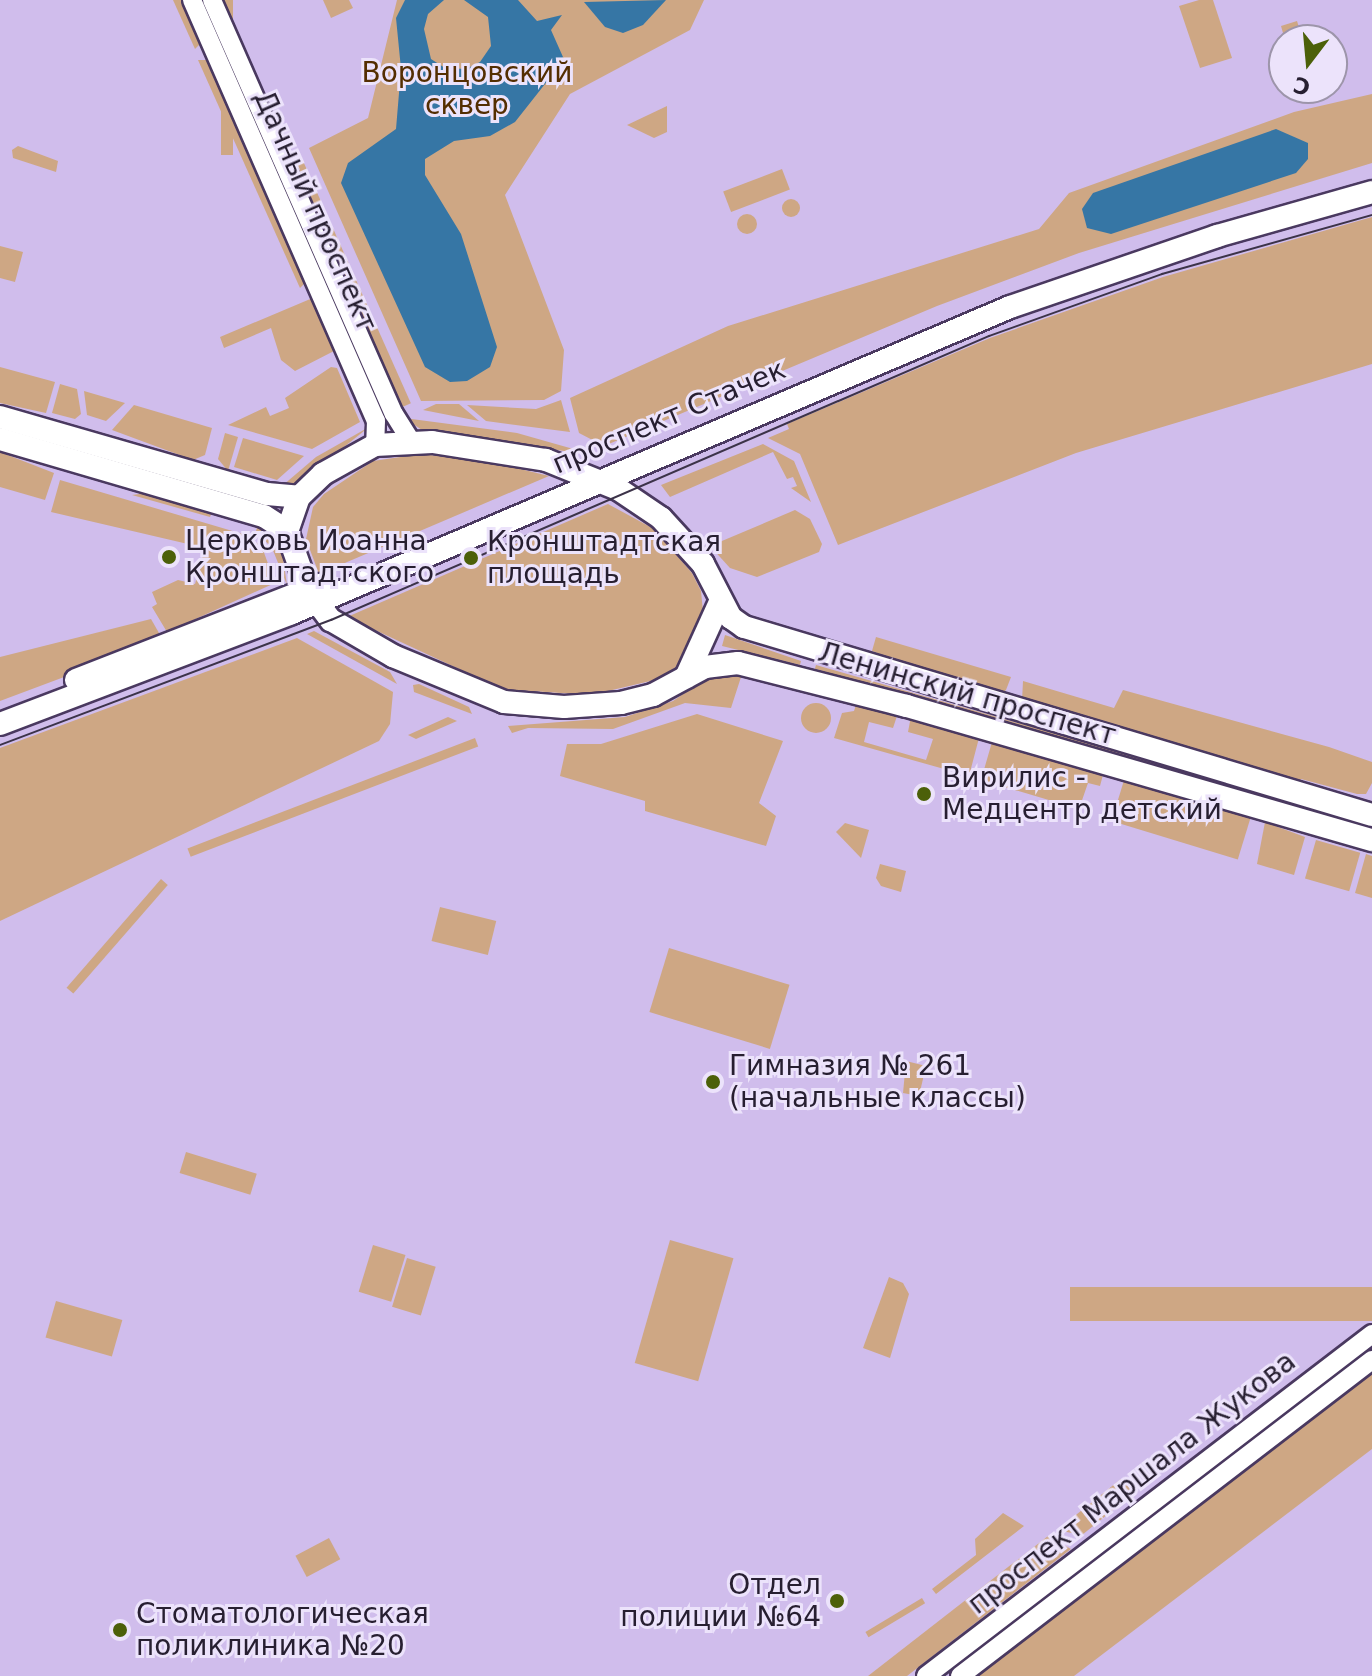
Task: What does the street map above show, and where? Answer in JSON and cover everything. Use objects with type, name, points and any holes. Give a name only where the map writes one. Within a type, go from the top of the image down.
[{"type":"main road","name":"Дачный проспект","points":[[192,0],[376,421],[375,445]]},
{"type":"main road","name":"Дачный проспект","points":[[212,0],[394,414],[411,441]]},
{"type":"main road","name":"проспект Стачек","points":[[0,724],[311,596],[1010,294],[1165,239],[1372,177]]},
{"type":"main road","name":"проспект Стачек","points":[[590,476],[1010,307],[1217,236],[1372,192]]},
{"type":"main road","points":[[0,417],[267,494],[299,497]]},
{"type":"main road","points":[[0,439],[264,516],[287,531],[311,596],[342,628],[393,656],[504,702],[564,707],[621,703],[686,678],[720,602],[713,581],[686,541],[642,503],[590,476],[513,452],[411,441],[375,445],[323,474],[299,497],[287,531]]},
{"type":"main road","name":"проспект Стачек","points":[[0,708],[311,596]]},
{"type":"main road","name":"Ленинский проспект","points":[[720,602],[731,618],[755,632],[1372,815]]},
{"type":"main road","name":"Ленинский проспект","points":[[686,678],[726,662],[750,666],[1372,840]]},
{"type":"main road","name":"проспект Маршала Жукова","points":[[926,1676],[1372,1334]]},
{"type":"main road","name":"проспект Маршала Жукова","points":[[960,1676],[1372,1360]]},
{"type":"green space","points":[[173,0],[185,0],[203,41],[195,49]]},
{"type":"green space","points":[[221,0],[233,0],[233,155],[221,155]]},
{"type":"green space","points":[[323,0],[349,0],[353,8],[331,18]]},
{"type":"green space","name":"Воронцовский сквер","points":[[397,0],[704,0],[690,30],[570,94],[505,195],[564,350],[561,391],[544,400],[421,401],[309,148],[368,118]]},
{"type":"green space","points":[[1199,0],[1213,0],[1232,58],[1200,68],[1179,6]]},
{"type":"green space","points":[[198,60],[211,60],[307,281],[300,288]]},
{"type":"green space","points":[[1372,94],[1372,163],[1079,253],[937,306],[604,446],[579,433],[570,398],[728,326],[1039,229],[1069,193],[1294,112],[1329,104],[1348,104],[1348,100]]},
{"type":"green space","points":[[667,106],[667,132],[654,138],[627,125]]},
{"type":"green space","points":[[18,146],[58,161],[56,172],[13,158],[12,150]]},
{"type":"green space","points":[[299,152],[411,403],[401,408],[289,156]]},
{"type":"green space","points":[[782,169],[790,190],[731,212],[723,192]]},
{"type":"green space","points":[[787,199],[795,199],[800,208],[798,215],[787,217],[782,212],[782,204]]},
{"type":"green space","points":[[747,214],[754,217],[757,224],[754,231],[747,234],[740,231],[737,224],[740,217]]},
{"type":"green space","points":[[1372,217],[1372,364],[1076,453],[838,545],[800,454],[768,438],[789,429],[787,424],[990,338],[1163,277]]},
{"type":"green space","points":[[0,246],[23,252],[15,282],[0,278]]},
{"type":"green space","points":[[315,297],[337,346],[334,351],[295,371],[281,360],[271,328],[224,348],[220,337]]},
{"type":"green space","points":[[0,367],[55,382],[46,413],[0,403]]},
{"type":"green space","points":[[331,367],[337,368],[360,422],[312,449],[228,425],[266,407],[270,416],[289,408],[285,398]]},
{"type":"green space","points":[[60,384],[77,389],[81,414],[75,419],[52,413]]},
{"type":"green space","points":[[84,391],[125,403],[106,421],[87,415]]},
{"type":"green space","points":[[561,400],[570,432],[486,421],[467,405],[536,409]]},
{"type":"green space","points":[[436,404],[459,404],[479,421],[423,410]]},
{"type":"green space","points":[[134,405],[212,428],[205,455],[193,460],[112,430]]},
{"type":"green space","points":[[404,418],[517,433],[598,456],[422,430]]},
{"type":"green space","points":[[369,427],[299,483],[282,486],[316,457]]},
{"type":"green space","points":[[225,433],[238,437],[228,471],[218,459]]},
{"type":"green space","points":[[243,438],[304,456],[277,480],[234,467]]},
{"type":"green space","points":[[763,444],[794,461],[811,502],[791,488],[797,486],[793,477],[787,479],[773,452],[670,497],[661,485]]},
{"type":"green space","points":[[0,452],[54,473],[45,500],[0,487]]},
{"type":"green space","points":[[421,454],[492,462],[549,476],[319,574],[306,539],[313,507],[324,494],[373,461]]},
{"type":"green space","points":[[60,480],[246,535],[262,547],[275,583],[167,632],[152,607],[157,604],[152,592],[178,580],[195,584],[205,548],[51,512]]},
{"type":"green space","points":[[147,493],[212,512],[210,517],[132,495]]},
{"type":"green space","points":[[608,504],[654,529],[692,573],[701,591],[704,622],[687,659],[659,679],[591,695],[502,689],[347,617]]},
{"type":"green space","points":[[795,510],[810,519],[822,544],[819,552],[757,577],[730,568],[710,546]]},
{"type":"green space","points":[[258,524],[282,552],[287,585],[272,548],[256,531]]},
{"type":"green space","points":[[151,619],[163,640],[0,701],[0,657]]},
{"type":"green space","points":[[314,631],[390,672],[397,684],[307,634]]},
{"type":"green space","points":[[725,635],[801,661],[800,665],[722,646]]},
{"type":"green space","points":[[876,637],[1011,677],[1001,694],[940,677],[872,651]]},
{"type":"green space","points":[[297,638],[393,692],[390,724],[379,741],[0,921],[0,748]]},
{"type":"green space","points":[[816,665],[1360,821],[1359,825],[815,669]]},
{"type":"green space","points":[[742,674],[731,708],[685,703],[613,729],[528,728],[512,733],[508,726],[625,717],[673,701],[711,675]]},
{"type":"green space","points":[[1023,681],[1114,708],[1123,690],[1329,747],[1372,762],[1372,783],[1366,794],[1301,779],[1298,785],[1022,701]]},
{"type":"green space","points":[[419,684],[469,707],[472,714],[414,692],[413,685]]},
{"type":"green space","points":[[816,703],[822,704],[830,712],[830,724],[822,732],[816,733],[810,732],[802,724],[801,718],[802,712],[810,704]]},
{"type":"green space","points":[[856,705],[897,716],[893,728],[869,722],[864,742],[926,760],[933,739],[908,732],[911,716],[979,738],[969,776],[834,738],[842,713],[854,711]]},
{"type":"green space","points":[[697,714],[783,741],[759,803],[776,816],[766,846],[645,811],[645,801],[560,776],[567,744],[601,744]]},
{"type":"green space","points":[[448,717],[457,721],[416,739],[408,735]]},
{"type":"green space","points":[[475,738],[478,746],[191,857],[187,848]]},
{"type":"green space","points":[[992,742],[1104,771],[1100,786],[1088,783],[1079,809],[981,780]]},
{"type":"green space","points":[[1125,777],[1251,816],[1238,860],[1112,821]]},
{"type":"green space","points":[[1265,822],[1305,837],[1294,875],[1257,864]]},
{"type":"green space","points":[[845,823],[869,830],[861,858],[836,832]]},
{"type":"green space","points":[[1316,840],[1360,853],[1349,891],[1305,878]]},
{"type":"green space","points":[[1366,854],[1372,856],[1372,898],[1355,893]]},
{"type":"green space","points":[[880,864],[906,871],[901,892],[881,886],[876,878]]},
{"type":"green space","points":[[161,879],[168,885],[73,994],[67,988]]},
{"type":"green space","points":[[440,907],[496,921],[488,955],[432,941]]},
{"type":"green space","points":[[669,948],[789,985],[770,1049],[649,1012]]},
{"type":"green space","points":[[906,1061],[926,1066],[919,1096],[903,1093]]},
{"type":"green space","points":[[186,1152],[257,1174],[250,1195],[180,1173]]},
{"type":"green space","points":[[670,1240],[733,1258],[698,1381],[635,1363]]},
{"type":"green space","points":[[373,1245],[406,1255],[391,1302],[359,1292]]},
{"type":"green space","points":[[407,1258],[436,1267],[421,1316],[392,1307]]},
{"type":"green space","points":[[889,1277],[903,1283],[909,1294],[890,1358],[863,1348]]},
{"type":"green space","points":[[1070,1287],[1372,1287],[1372,1321],[1070,1321]]},
{"type":"green space","points":[[56,1301],[122,1320],[112,1357],[46,1338]]},
{"type":"green space","points":[[1372,1372],[1372,1449],[1074,1676],[977,1676]]},
{"type":"green space","points":[[1121,1479],[1134,1493],[1082,1535],[1057,1530]]},
{"type":"green space","points":[[1003,1513],[1024,1526],[936,1594],[932,1589],[976,1555],[975,1539]]},
{"type":"green space","points":[[1048,1536],[1071,1549],[907,1676],[868,1676]]},
{"type":"green space","points":[[329,1538],[340,1559],[307,1577],[295,1556]]},
{"type":"green space","points":[[922,1598],[925,1603],[869,1637],[865,1632]]},
{"type":"water","points":[[405,0],[444,0],[428,14],[424,29],[431,59],[445,68],[466,69],[480,62],[491,46],[488,17],[464,0],[518,0],[537,21],[562,15],[551,30],[563,57],[560,65],[515,122],[490,136],[454,141],[425,159],[425,175],[461,234],[497,347],[490,367],[467,381],[450,382],[425,367],[341,183],[348,163],[396,129],[401,69],[396,18]]},
{"type":"water","points":[[666,0],[643,25],[623,33],[605,27],[584,2]]},
{"type":"water","points":[[1276,129],[1308,143],[1308,159],[1296,173],[1111,234],[1087,228],[1082,209],[1093,193]]},
{"type":"tram line","points":[[0,745],[331,620],[989,336],[1162,274],[1372,215]]},
{"type":"place","name":"Церковь Иоанна Кронштадтского","points":[[169,557]]},
{"type":"place","name":"Кронштадтская площадь","points":[[471,558]]},
{"type":"place","name":"Вирилис - Медцентр детский","points":[[924,794]]},
{"type":"place","name":"Гимназия № 261 (начальные классы)","points":[[713,1082]]},
{"type":"place","name":"Отдел полиции №64","points":[[837,1601]]},
{"type":"place","name":"Стоматологическая поликлиника №20","points":[[120,1630]]}]
